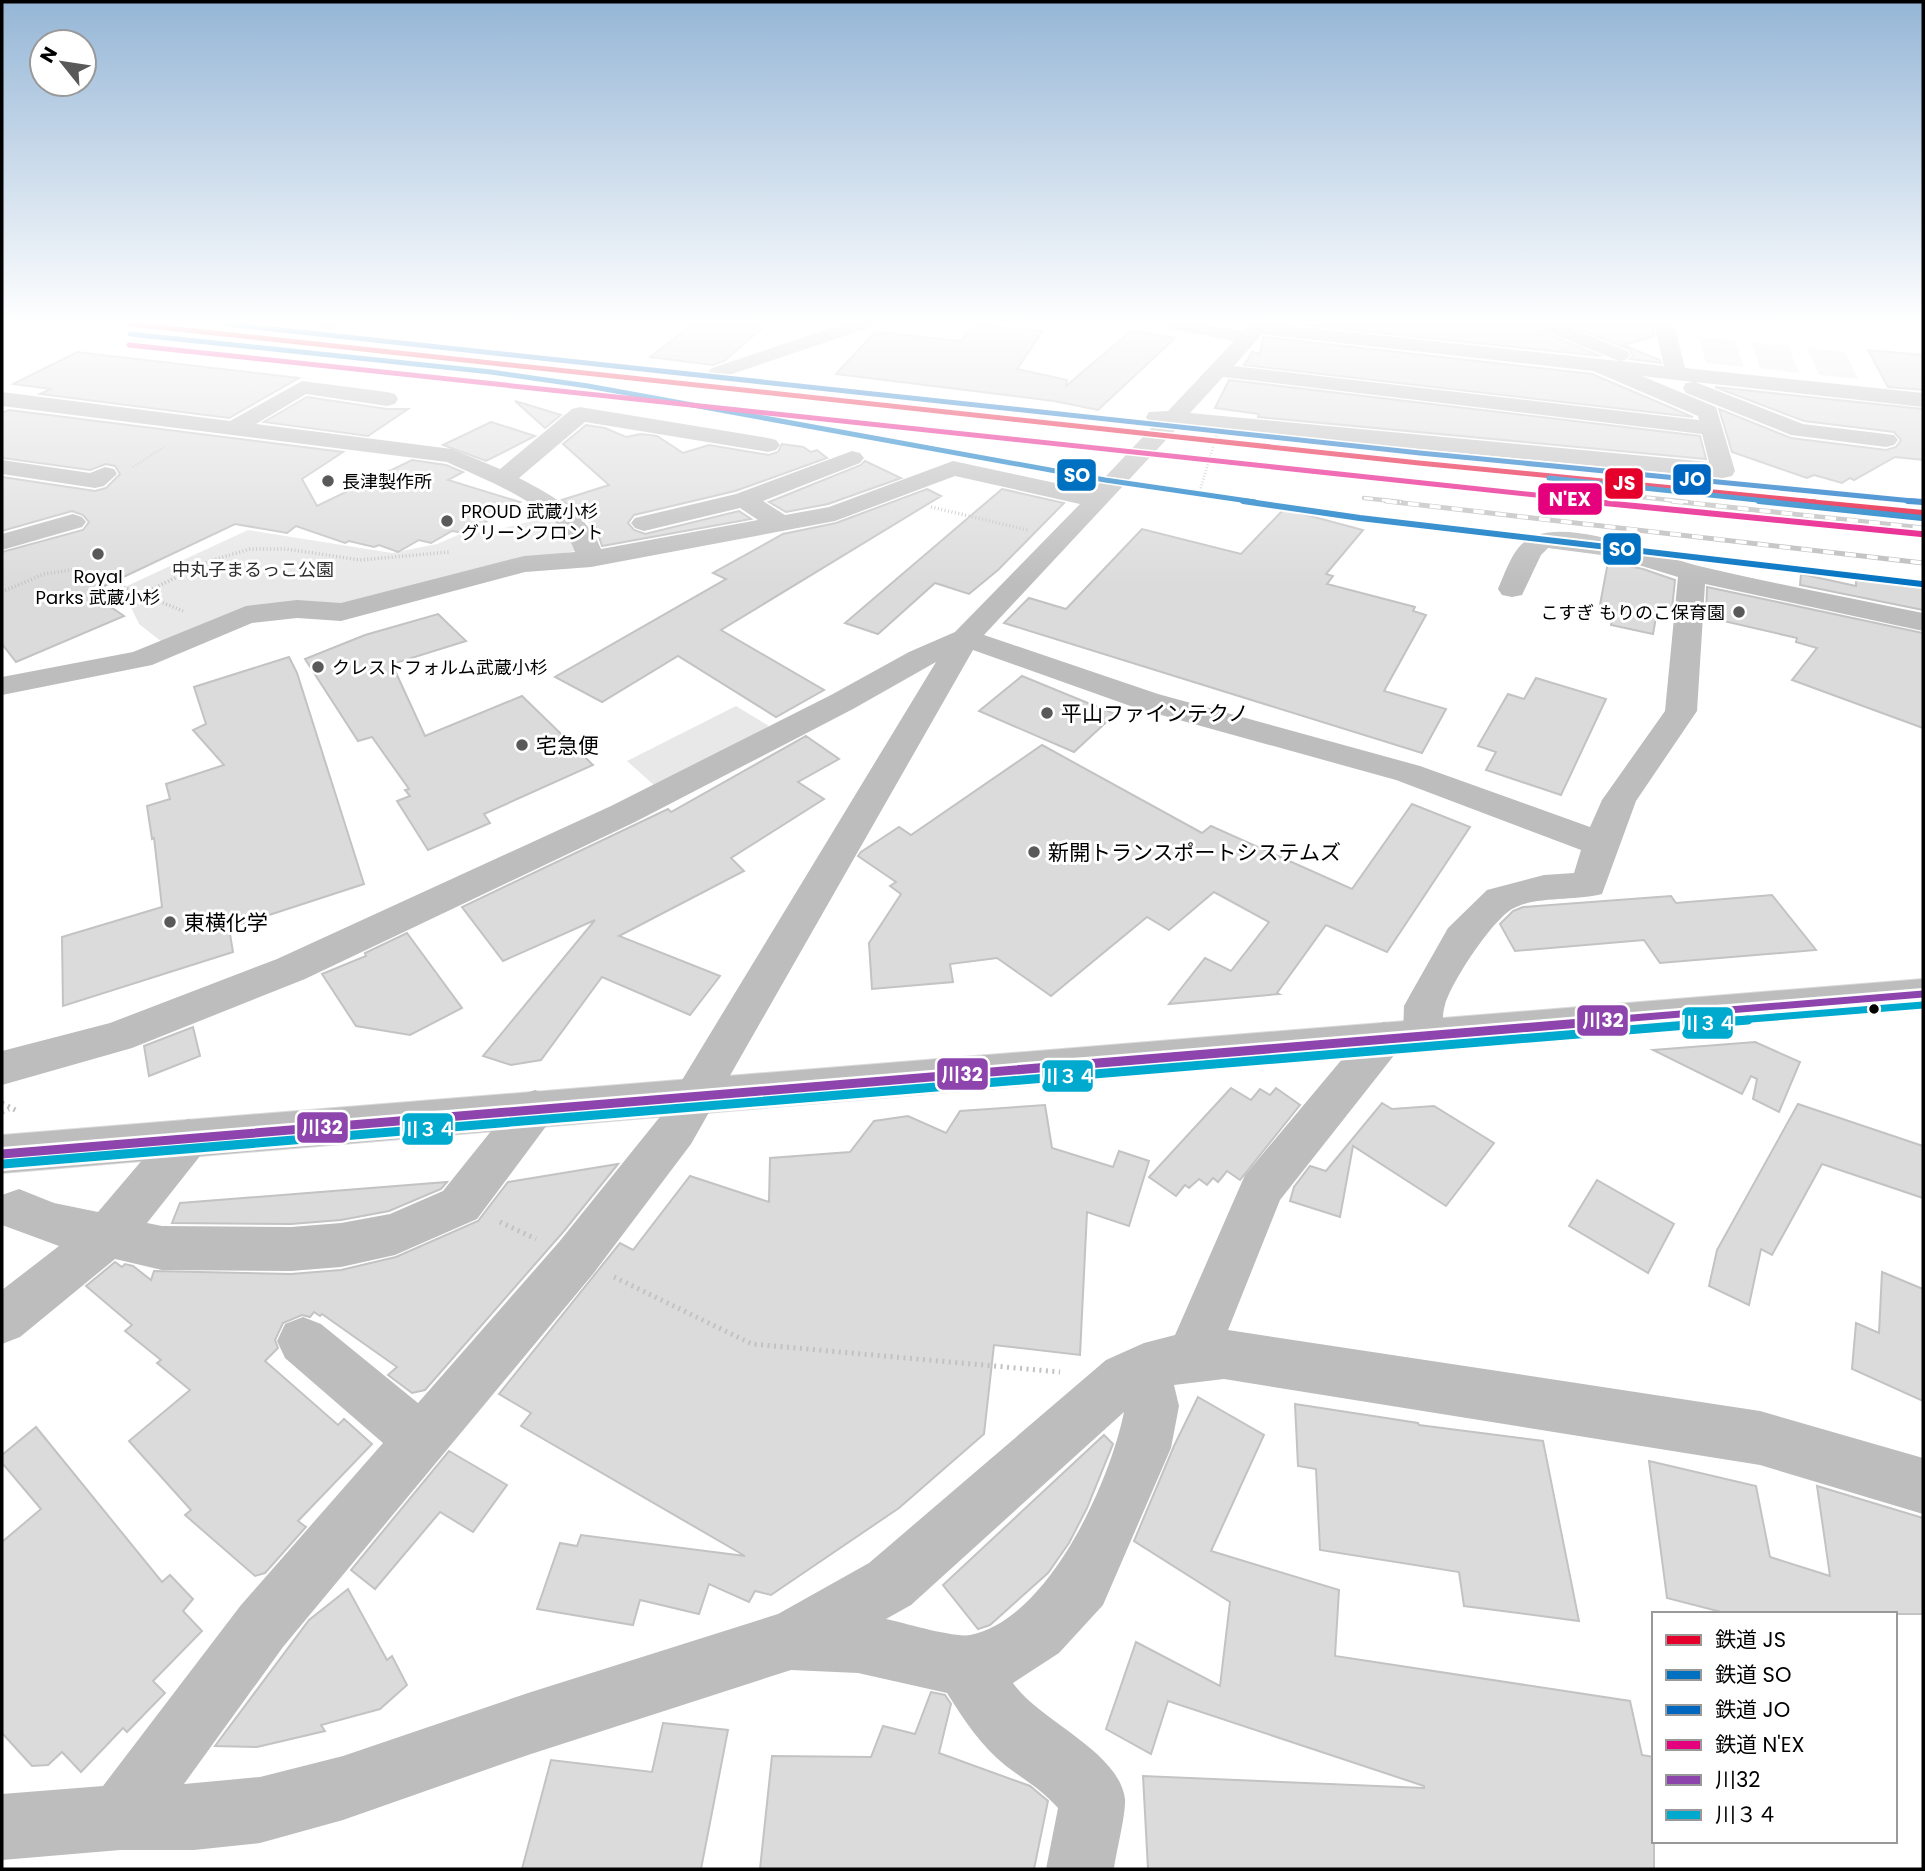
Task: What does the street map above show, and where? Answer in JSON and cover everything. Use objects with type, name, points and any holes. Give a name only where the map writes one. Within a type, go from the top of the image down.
[{"type":"main road","points":[[100,411],[452,456],[502,480],[556,513],[600,529],[664,520],[744,500],[852,458]]},
{"type":"main road","points":[[234,428],[262,411]]},
{"type":"main road","points":[[120,1817],[262,1626],[576,1258],[675,1131],[965,638],[1097,500],[1171,411]]},
{"type":"main road","points":[[1423,443],[1424,411]]},
{"type":"main road","points":[[1566,411],[1711,428]]},
{"type":"main road","points":[[1164,418],[1723,471],[1706,411]]},
{"type":"main road","points":[[1753,411],[1799,430],[1886,440]]},
{"type":"main road","points":[[502,480],[580,414],[768,445]]},
{"type":"main road","points":[[2,467],[100,477]]},
{"type":"main road","points":[[2,686],[141,659],[246,615],[297,609],[341,612],[524,564],[591,559],[835,513],[953,468],[1097,500]]},
{"type":"main road","points":[[744,500],[782,524]]},
{"type":"main road","points":[[2,542],[73,522]]},
{"type":"main road","points":[[591,559],[600,529]]},
{"type":"main road","points":[[1512,589],[1534,544],[1545,539],[1565,540],[1666,562],[1692,573],[1923,622]]},
{"type":"main road","points":[[2,1827],[120,1817],[194,1817],[260,1810],[331,1791],[706,1665],[791,1640],[890,1584],[1153,1367],[1261,1189],[1404,1037],[1462,938],[1500,900],[1544,888],[1588,885],[1619,800],[1681,711],[1692,573]]},
{"type":"main road","points":[[2,1068],[117,1037],[291,969],[623,814],[842,702],[920,658],[965,638],[1147,701],[1408,773],[1601,844]]},
{"type":"main road","points":[[2,1154],[1923,994]]},
{"type":"main road","points":[[19,1210],[51,1223],[162,1248],[291,1249],[341,1245],[395,1234],[460,1205],[535,1108]]},
{"type":"main road","points":[[2,1320],[108,1236],[188,1138]]},
{"type":"main road","points":[[303,1341],[421,1440]]},
{"type":"main road","points":[[1153,1367],[1224,1354],[1760,1438],[1923,1486]]},
{"type":"main road","points":[[791,1640],[858,1643],[966,1666],[1002,1657],[1038,1632],[1082,1584],[1115,1517],[1144,1448],[1152,1406],[1153,1367]]},
{"type":"main road","points":[[966,1666],[993,1709],[1028,1743],[1065,1767],[1092,1798],[1080,1869]]},
{"type":"path","points":[[1139,485],[1199,494],[1220,419]]},
{"type":"path","points":[[100,477],[108,483],[201,424]]},
{"type":"path","points":[[882,495],[1062,538]]},
{"type":"path","points":[[146,593],[219,556],[250,549],[278,548],[376,561],[458,551]]},
{"type":"path","points":[[2,592],[28,579],[73,569],[88,570],[115,585],[146,593],[188,614]]},
{"type":"path","points":[[2,1112],[9,1109]]},
{"type":"path","points":[[460,1205],[752,1344],[1153,1367]]},
{"type":"green space","name":"中丸子まるっこ公園","points":[[547,517],[567,532],[575,551],[512,563],[338,605],[321,602],[162,642],[139,624],[127,599],[116,591],[248,530],[392,553],[437,544],[458,535],[493,531]]},
{"type":"green space","points":[[736,706],[769,726],[655,786],[627,761]]},
{"type":"building","points":[[19,411],[343,452],[302,479],[317,506],[412,460],[446,465],[463,472],[448,480],[520,502],[466,533],[452,531],[431,543],[419,540],[398,552],[379,545],[374,547],[349,541],[345,543],[296,526],[287,533],[235,524],[96,590],[113,601],[108,605],[124,616],[16,662],[2,644],[2,552],[83,530],[89,522],[83,515],[72,511],[2,531],[2,477],[95,491],[106,488],[120,474],[115,466],[106,464],[90,470],[2,458],[2,413]]},
{"type":"building","points":[[176,411],[241,411],[229,418]]},
{"type":"building","points":[[282,411],[405,411],[368,436],[264,422]]},
{"type":"building","points":[[526,411],[549,411],[561,415],[545,428]]},
{"type":"building","points":[[1239,411],[1492,411],[1700,436],[1706,459],[1258,417],[1259,414]]},
{"type":"building","points":[[1644,411],[1680,411],[1693,417]]},
{"type":"building","points":[[1720,411],[1791,438],[1886,450],[1896,447],[1901,440],[1894,432],[1804,421],[1779,411],[1923,411],[1923,460],[1895,457],[1854,480],[1850,478],[1842,483],[1814,475],[1807,478],[1732,452]]},
{"type":"building","points":[[491,422],[535,436],[486,461],[443,445]]},
{"type":"building","points":[[586,425],[605,428],[626,437],[641,434],[657,436],[683,453],[709,445],[769,455],[778,452],[782,444],[803,447],[811,452],[817,450],[827,458],[735,491],[634,515],[628,523],[634,530],[645,534],[739,511],[751,519],[602,546],[596,527],[562,500],[609,485],[563,444]]},
{"type":"building","points":[[865,461],[901,478],[828,504],[786,512],[769,502],[861,465]]},
{"type":"building","points":[[927,489],[941,496],[721,630],[824,690],[776,717],[678,656],[602,702],[555,677],[726,579],[713,573],[783,534],[836,523]]},
{"type":"building","points":[[1002,489],[1064,503],[998,570],[969,594],[935,583],[878,634],[845,623]]},
{"type":"building","points":[[1284,509],[1363,530],[1326,574],[1333,576],[1327,584],[1415,607],[1413,611],[1426,615],[1384,691],[1446,709],[1422,753],[1004,623],[1029,598],[1066,609],[1142,529],[1241,554]]},
{"type":"building","points":[[1608,562],[1643,569],[1675,580],[1672,609],[1658,606],[1653,634],[1611,625],[1612,621],[1603,619],[1604,611],[1599,610]]},
{"type":"building","points":[[1801,574],[1856,586],[1856,574],[1923,588],[1923,610],[1800,585]]},
{"type":"building","points":[[1707,587],[1923,633],[1923,728],[1792,680],[1817,648],[1796,642],[1797,638],[1706,617]]},
{"type":"building","points":[[438,614],[466,641],[392,664],[425,736],[522,696],[593,765],[484,814],[490,823],[428,850],[397,801],[410,796],[405,790],[409,789],[372,737],[358,741],[305,659],[365,635]]},
{"type":"building","points":[[289,657],[297,673],[364,884],[229,928],[233,952],[63,1006],[62,937],[162,907],[154,838],[152,839],[147,806],[170,799],[166,784],[224,765],[193,730],[206,724],[194,687]]},
{"type":"building","name":"平山ファインテクノ","points":[[1022,676],[1115,714],[1074,752],[979,711]]},
{"type":"building","points":[[1536,678],[1606,699],[1561,795],[1486,770],[1496,752],[1478,746],[1508,694],[1524,699]]},
{"type":"building","points":[[806,736],[839,759],[798,782],[824,799],[731,858],[744,871],[619,936],[720,976],[690,1015],[602,977],[541,1060],[511,1065],[483,1056],[595,920],[503,961],[462,907],[668,809],[671,812]]},
{"type":"building","points":[[1042,745],[1202,833],[1211,826],[1352,889],[1412,804],[1470,827],[1387,952],[1326,925],[1277,993],[1279,994],[1169,1004],[1205,958],[1231,971],[1269,922],[1214,892],[1169,930],[1147,917],[1051,996],[997,958],[950,964],[953,982],[872,989],[869,943],[901,894],[890,886],[896,882],[858,856],[899,827],[911,835]]},
{"type":"building","points":[[1772,895],[1816,950],[1660,963],[1644,940],[1515,951],[1500,924],[1513,911],[1523,907],[1671,896],[1676,903]]},
{"type":"building","points":[[407,933],[462,1008],[410,1035],[356,1026],[322,974],[366,956],[365,953]]},
{"type":"building","points":[[193,1027],[200,1056],[149,1076],[144,1046]]},
{"type":"building","points":[[1755,1042],[1800,1062],[1779,1112],[1753,1099],[1757,1079],[1751,1076],[1742,1094],[1653,1050]]},
{"type":"building","points":[[1231,1088],[1251,1100],[1260,1089],[1270,1095],[1276,1088],[1300,1105],[1240,1180],[1227,1171],[1218,1182],[1213,1178],[1207,1185],[1199,1179],[1189,1188],[1185,1185],[1176,1196],[1149,1177]]},
{"type":"building","points":[[1382,1103],[1392,1109],[1434,1106],[1494,1143],[1446,1206],[1353,1146],[1340,1217],[1290,1201],[1294,1187],[1310,1166],[1326,1171]]},
{"type":"building","points":[[1798,1104],[1923,1146],[1923,1198],[1822,1164],[1772,1255],[1761,1249],[1749,1305],[1709,1286],[1717,1250]]},
{"type":"building","points":[[1045,1105],[1052,1148],[1113,1167],[1119,1151],[1149,1161],[1129,1226],[1087,1212],[1080,1355],[994,1345],[984,1434],[899,1508],[771,1595],[755,1591],[749,1602],[709,1584],[699,1614],[640,1600],[633,1625],[537,1609],[560,1543],[577,1546],[581,1535],[745,1556],[521,1426],[531,1413],[499,1394],[620,1243],[633,1250],[690,1176],[769,1202],[770,1158],[850,1152],[874,1121],[908,1116],[946,1133],[960,1111]]},
{"type":"building","points":[[618,1164],[564,1231],[425,1390],[412,1393],[388,1375],[397,1367],[322,1314],[320,1316],[314,1312],[310,1317],[302,1315],[283,1323],[275,1340],[278,1348],[265,1361],[338,1425],[344,1419],[372,1444],[298,1521],[306,1527],[265,1573],[255,1576],[185,1515],[191,1510],[129,1441],[190,1390],[157,1363],[161,1360],[125,1331],[132,1325],[86,1286],[115,1262],[122,1267],[125,1264],[133,1266],[151,1280],[154,1271],[291,1274],[341,1270],[396,1257],[478,1221],[508,1182]]},
{"type":"building","points":[[1597,1180],[1674,1224],[1648,1273],[1569,1226]]},
{"type":"building","points":[[447,1182],[441,1189],[389,1211],[341,1220],[291,1224],[172,1223],[180,1203]]},
{"type":"building","points":[[1882,1272],[1923,1289],[1923,1401],[1852,1369],[1856,1323],[1879,1333]]},
{"type":"building","points":[[1198,1397],[1264,1435],[1211,1551],[1339,1590],[1335,1656],[1630,1701],[1642,1755],[1652,1757],[1654,1869],[1148,1869],[1143,1776],[1424,1788],[1168,1701],[1151,1754],[1106,1729],[1136,1642],[1220,1686],[1230,1602],[1134,1541]]},
{"type":"building","points":[[1295,1404],[1419,1425],[1543,1441],[1579,1621],[1464,1606],[1459,1572],[1320,1550],[1316,1469],[1298,1466]]},
{"type":"building","points":[[36,1427],[162,1582],[170,1575],[193,1599],[183,1611],[202,1631],[153,1681],[165,1693],[127,1732],[123,1728],[81,1772],[62,1752],[48,1765],[32,1766],[2,1733],[2,1542],[41,1509],[2,1463],[2,1455]]},
{"type":"building","points":[[1104,1435],[1113,1444],[1087,1508],[1069,1543],[1048,1573],[990,1625],[978,1629],[943,1585]]},
{"type":"building","points":[[449,1451],[507,1485],[473,1532],[440,1512],[375,1589],[351,1570]]},
{"type":"building","points":[[1649,1461],[1756,1486],[1770,1557],[1830,1576],[1817,1486],[1923,1518],[1923,1614],[1721,1612],[1667,1598]]},
{"type":"building","points":[[348,1589],[387,1660],[392,1656],[407,1685],[380,1709],[321,1725],[325,1731],[257,1747],[215,1746],[309,1620]]},
{"type":"building","points":[[931,1692],[945,1695],[951,1704],[939,1753],[1030,1786],[1048,1801],[1034,1869],[760,1869],[772,1756],[871,1757],[883,1726],[915,1734]]},
{"type":"building","points":[[663,1723],[728,1730],[701,1869],[522,1869],[551,1760],[652,1772]]},
{"type":"railway","points":[[1557,488],[1688,502]]},
{"type":"railway","points":[[1364,498],[1401,502]]},
{"type":"railway","points":[[1386,501],[1923,563]]},
{"type":"railway","points":[[1672,501],[1923,528]]},
{"type":"rail line","name":"SO","points":[[727,411],[1105,480],[1360,518],[1922,584]]},
{"type":"rail line","name":"N'EX","points":[[743,411],[1417,484],[1921,534]]},
{"type":"rail line","name":"JS","points":[[940,411],[1419,463],[1923,513]]},
{"type":"rail line","name":"JO","points":[[1034,411],[1420,453],[1923,502]]},
{"type":"rail line","name":"SO","points":[[1549,478],[1922,518]]},
{"type":"transit line","name":"川32","points":[[2,1154],[1923,994]]},
{"type":"transit line","name":"川３４","points":[[3,1164],[1923,1005]]},
{"type":"place","name":"長津製作所","points":[[328,481]]},
{"type":"place","name":"PROUD 武蔵小杉 グリーンフロント","points":[[447,521]]},
{"type":"place","name":"Royal Parks 武蔵小杉","points":[[98,554]]},
{"type":"place","name":"こすぎ もりのこ保育園","points":[[1739,612]]},
{"type":"place","name":"クレストフォルム武蔵小杉","points":[[318,667]]},
{"type":"place","name":"平山ファインテクノ","points":[[1047,713]]},
{"type":"place","name":"宅急便","points":[[522,745]]},
{"type":"place","name":"新開トランスポートシステムズ","points":[[1034,852]]},
{"type":"place","name":"東横化学","points":[[170,922]]}]
